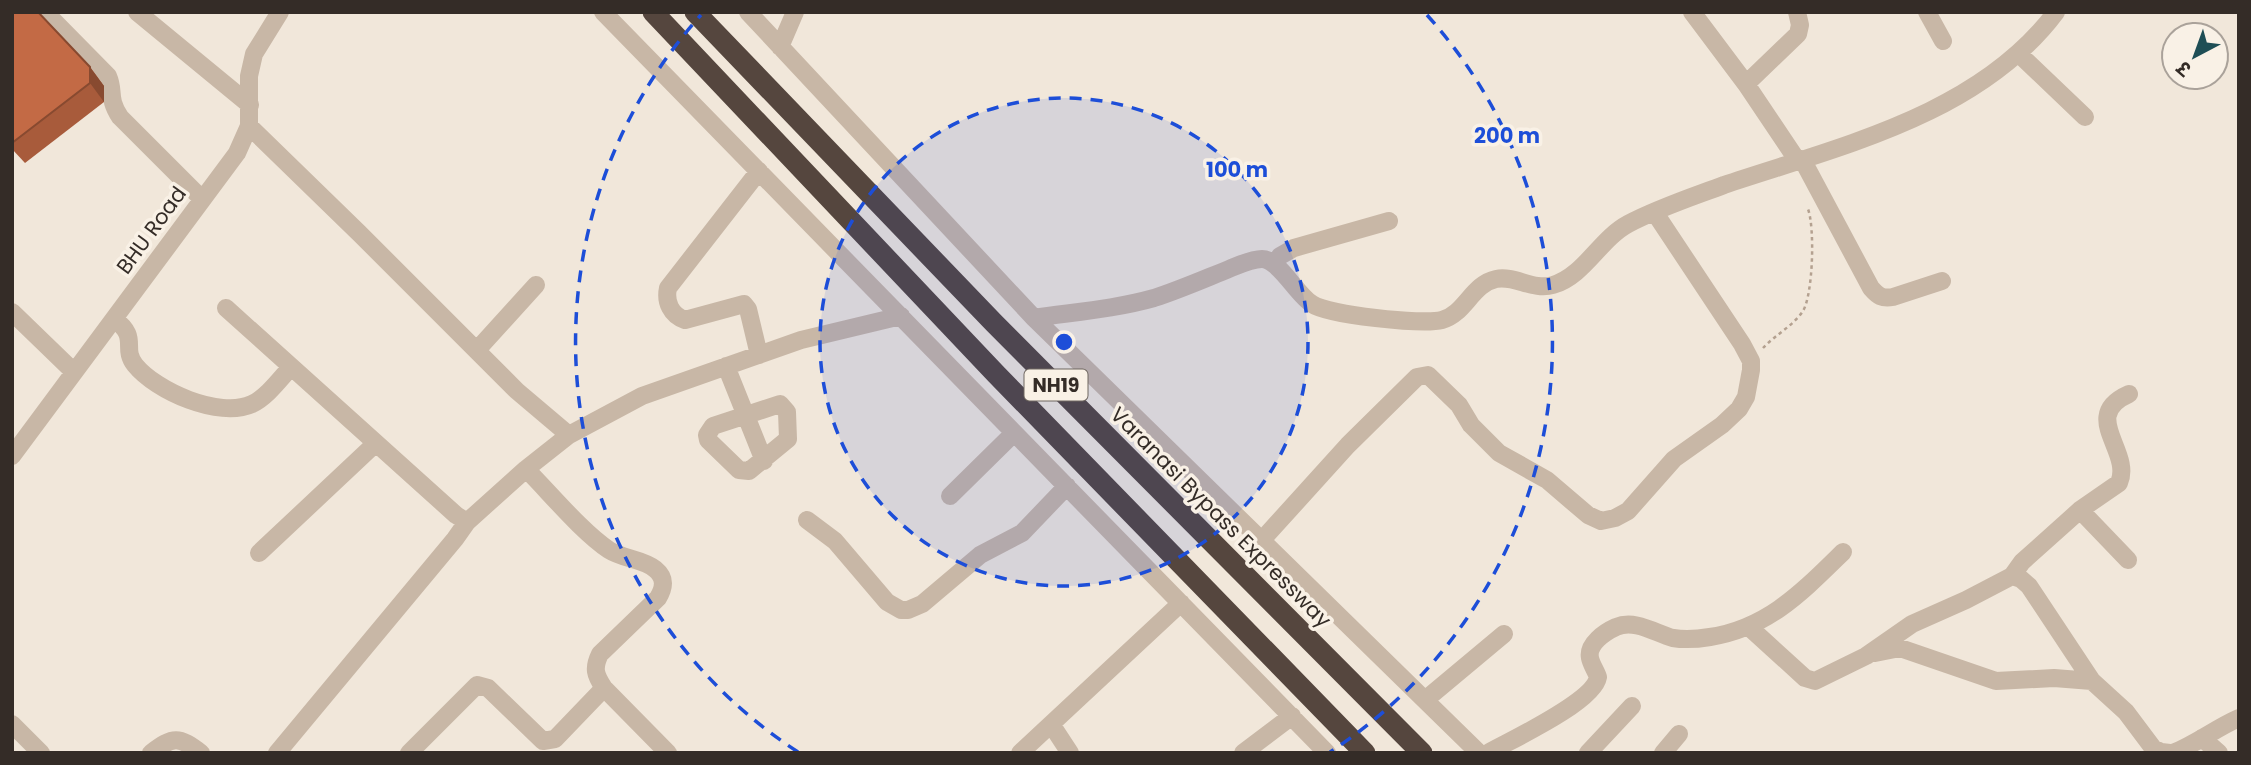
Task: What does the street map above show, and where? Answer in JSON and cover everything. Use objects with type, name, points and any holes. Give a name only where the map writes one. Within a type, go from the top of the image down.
[{"type":"highway","name":"NH19","points":[[653,12],[987,364],[1365,753]]},
{"type":"highway","name":"Varanasi Bypass Expressway","points":[[695,12],[994,323],[1422,753]]},
{"type":"street","points":[[45,12],[108,76],[112,104],[120,117],[202,199]]},
{"type":"street","points":[[137,12],[250,105]]},
{"type":"street","name":"BHU Road","points":[[12,456],[237,153],[248,126],[249,76],[254,54],[281,12]]},
{"type":"street","points":[[603,12],[1327,753]]},
{"type":"street","points":[[748,12],[1034,318],[1479,753]]},
{"type":"street","points":[[780,47],[795,12]]},
{"type":"street","points":[[1692,12],[1799,160],[1878,296],[1893,297],[1942,281]]},
{"type":"street","points":[[1746,84],[1798,34],[1800,25],[1797,12]]},
{"type":"street","points":[[1927,12],[1943,41]]},
{"type":"street","points":[[1034,318],[1134,303],[1257,259],[1266,259],[1275,264],[1314,306],[1332,312],[1424,322],[1443,320],[1458,312],[1483,285],[1498,278],[1537,287],[1554,285],[1575,272],[1610,236],[1628,224],[1692,197],[1913,120],[1959,96],[2019,54],[2038,36],[2056,12]]},
{"type":"street","points":[[2019,54],[2085,117]]},
{"type":"street","points":[[248,126],[517,391],[569,435]]},
{"type":"street","points":[[759,172],[668,288],[666,297],[678,318],[685,320],[744,304],[748,309],[759,355]]},
{"type":"street","points":[[1262,540],[1348,445],[1417,377],[1423,375],[1428,375],[1459,405],[1476,431],[1506,458],[1557,487],[1595,519],[1601,521],[1615,518],[1633,506],[1674,458],[1722,425],[1740,409],[1746,397],[1751,360],[1655,212]]},
{"type":"street","points":[[1275,264],[1280,256],[1294,248],[1389,220]]},
{"type":"street","points":[[477,350],[536,285]]},
{"type":"street","points":[[226,308],[461,520],[467,522]]},
{"type":"street","points":[[12,312],[74,372]]},
{"type":"street","points":[[277,753],[467,522],[569,435],[642,396],[801,340],[901,316]]},
{"type":"street","points":[[114,319],[128,331],[130,353],[137,367],[174,393],[204,406],[237,408],[252,404],[291,367]]},
{"type":"street","points":[[726,366],[764,461]]},
{"type":"street","points":[[1749,627],[1805,678],[1815,681],[1866,656],[1912,624],[2012,576],[2022,562],[2080,510],[2114,488],[2122,478],[2121,464],[2107,419],[2113,405],[2129,394]]},
{"type":"street","points":[[780,404],[787,412],[788,439],[764,461],[744,472],[708,440],[707,435],[713,426],[745,414],[780,404]]},
{"type":"street","points":[[950,496],[1014,433]]},
{"type":"street","points":[[259,554],[376,443]]},
{"type":"street","points":[[526,469],[598,541],[622,557],[655,569],[663,580],[663,589],[658,598],[600,654],[595,664],[596,676],[604,688],[668,753]]},
{"type":"street","points":[[807,520],[835,541],[894,608],[908,610],[930,599],[989,549],[1022,533],[1067,486]]},
{"type":"street","points":[[2080,510],[2128,560]]},
{"type":"street","points":[[1488,753],[1572,706],[1592,690],[1598,677],[1590,659],[1590,651],[1599,638],[1612,629],[1631,625],[1674,638],[1696,639],[1725,635],[1749,627],[1783,607],[1843,552]]},
{"type":"street","points":[[2012,576],[2029,586],[2092,681],[2126,712],[2153,748],[2171,753],[2239,718]]},
{"type":"street","points":[[1020,753],[1181,603]]},
{"type":"street","points":[[1425,700],[1504,634]]},
{"type":"street","points":[[1866,656],[1900,648],[1988,680],[2054,678],[2092,681]]},
{"type":"street","points":[[409,753],[477,685],[488,688],[539,738],[549,741],[555,739],[604,688]]},
{"type":"street","points":[[1592,751],[1632,706]]},
{"type":"street","points":[[1243,753],[1292,716]]},
{"type":"street","points":[[12,724],[41,753]]},
{"type":"street","points":[[1051,724],[1070,753]]},
{"type":"street","points":[[1663,753],[1679,734]]},
{"type":"street","points":[[2202,738],[2218,753]]},
{"type":"street","points":[[151,753],[173,739],[181,740],[201,753]]},
{"type":"path","points":[[1751,360],[1803,311],[1807,299],[1811,253],[1811,220],[1808,208]]},
{"type":"building","points":[[12,12],[38,12],[90,67],[90,83],[12,143]]}]
